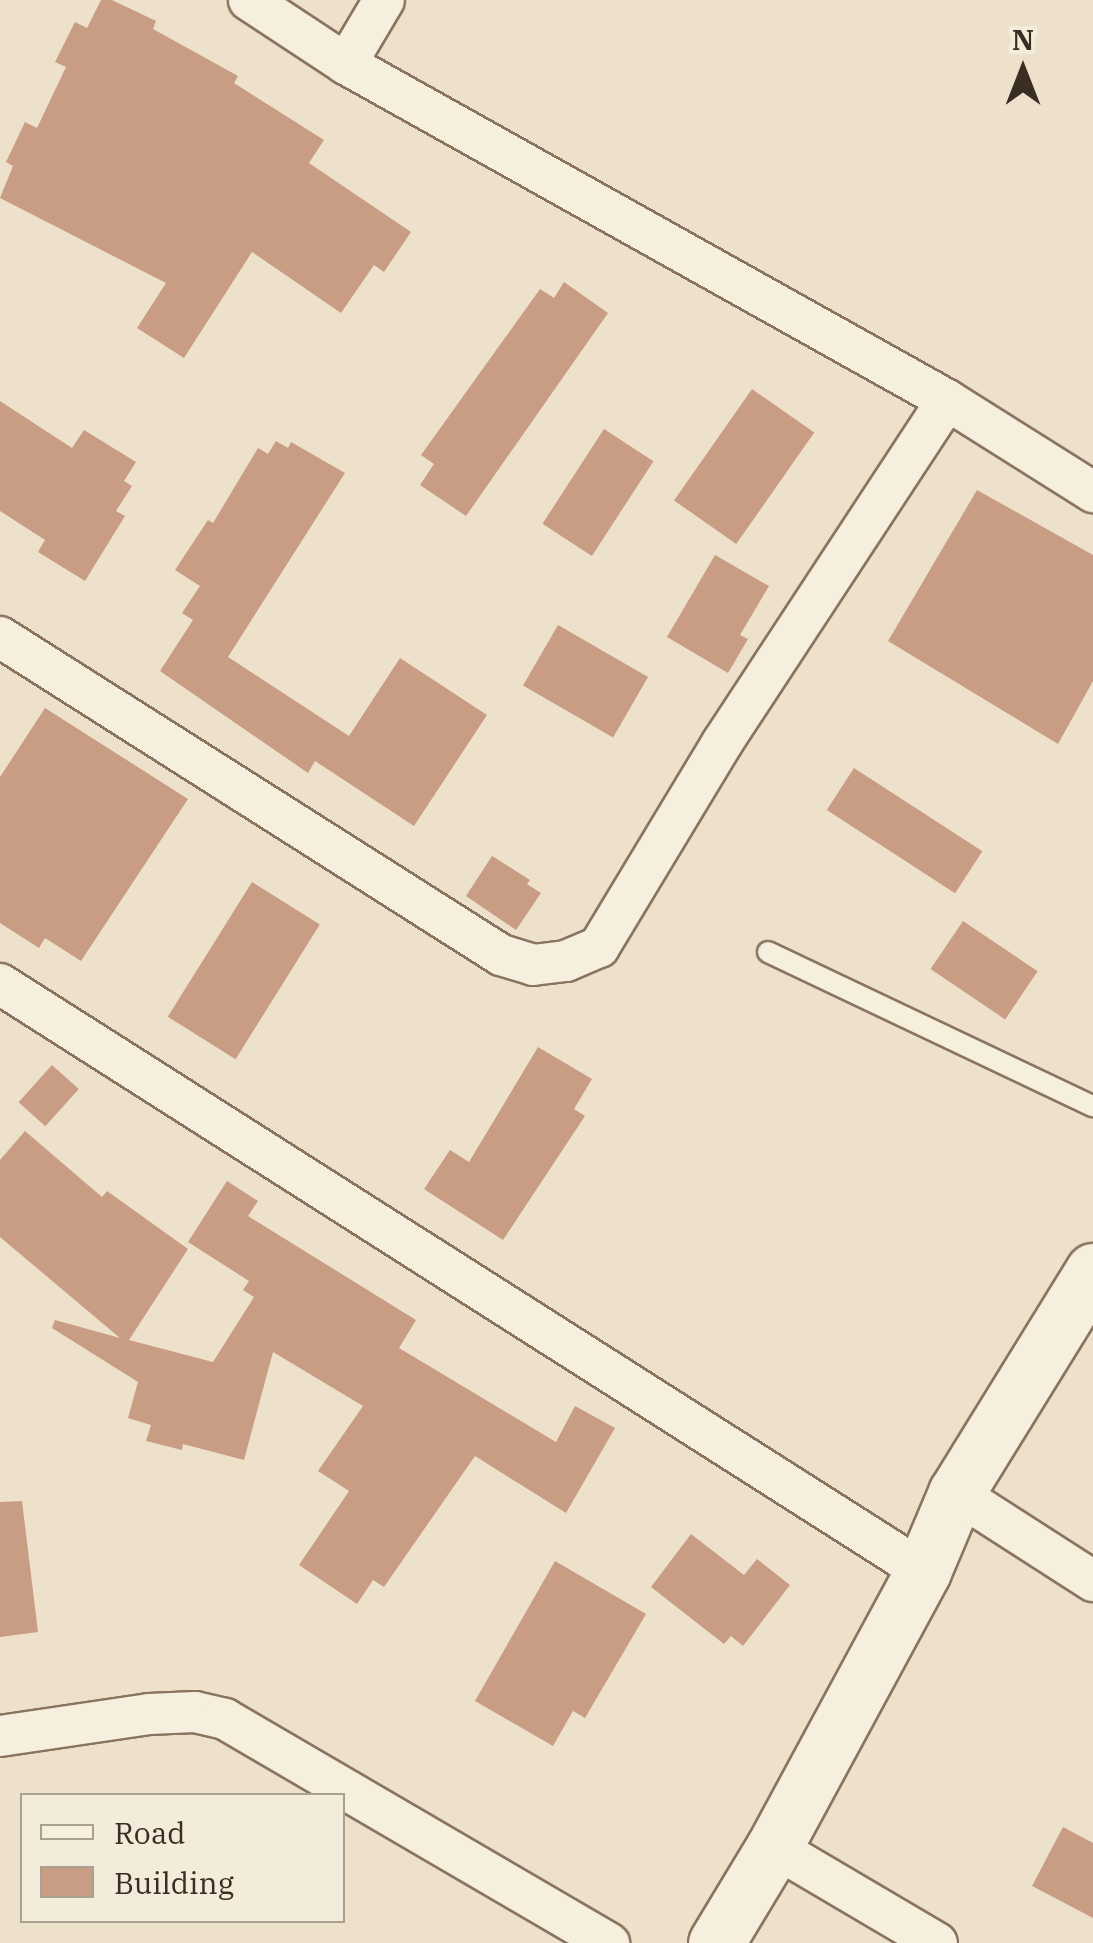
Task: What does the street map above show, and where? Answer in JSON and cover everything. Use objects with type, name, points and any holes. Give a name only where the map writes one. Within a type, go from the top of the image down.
[{"type":"street","points":[[249,0],[346,64],[948,400],[1093,492]]},
{"type":"street","points":[[346,64],[384,0]]},
{"type":"street","points":[[0,637],[501,955],[533,965],[566,961],[600,947],[722,743],[948,400]]},
{"type":"street","points":[[2,988],[923,1571]]},
{"type":"street","points":[[716,1943],[774,1846],[923,1571],[956,1494],[1093,1271]]},
{"type":"street","points":[[956,1494],[1093,1581]]},
{"type":"street","points":[[0,1736],[149,1714],[195,1712],[225,1719],[609,1943]]},
{"type":"street","points":[[774,1846],[937,1943]]},
{"type":"lane","points":[[768,952],[1093,1106]]},
{"type":"building","points":[[101,0],[112,0],[156,21],[153,29],[238,76],[234,83],[324,140],[309,163],[411,232],[384,272],[374,265],[341,313],[252,252],[184,358],[137,328],[166,283],[0,198],[13,166],[6,162],[25,122],[37,128],[66,67],[55,62],[75,22],[87,28]]},
{"type":"building","points":[[564,282],[608,313],[466,516],[420,485],[434,464],[421,455],[540,289],[554,298]]},
{"type":"building","points":[[752,389],[814,433],[736,544],[674,500]]},
{"type":"building","points":[[0,401],[72,448],[84,430],[136,462],[124,481],[132,486],[116,511],[125,516],[85,581],[38,552],[45,540],[0,511]]},
{"type":"building","points":[[604,429],[653,461],[592,556],[542,524]]},
{"type":"building","points":[[276,441],[288,448],[291,442],[345,473],[228,657],[349,736],[400,658],[487,715],[414,826],[315,761],[308,773],[160,671],[193,620],[182,613],[200,586],[175,570],[208,520],[213,523],[258,448],[268,454]]},
{"type":"building","points":[[977,490],[1093,555],[1093,681],[1058,744],[888,641]]},
{"type":"building","points":[[715,555],[769,586],[740,635],[748,639],[728,673],[667,637]]},
{"type":"building","points":[[558,625],[648,677],[613,738],[523,686]]},
{"type":"building","points":[[45,708],[188,799],[81,961],[45,938],[39,948],[0,923],[0,777]]},
{"type":"building","points":[[854,768],[982,851],[955,893],[827,810]]},
{"type":"building","points":[[492,856],[530,880],[527,884],[541,893],[516,930],[466,896]]},
{"type":"building","points":[[252,882],[320,924],[236,1059],[168,1017]]},
{"type":"building","points":[[963,921],[1038,971],[1005,1019],[931,969]]},
{"type":"building","points":[[538,1047],[592,1079],[574,1109],[585,1116],[503,1240],[424,1189],[450,1150],[469,1162]]},
{"type":"building","points":[[52,1065],[79,1089],[45,1126],[19,1102]]},
{"type":"building","points":[[25,1131],[102,1197],[107,1191],[188,1249],[129,1340],[213,1362],[254,1297],[243,1290],[249,1281],[188,1242],[227,1181],[258,1201],[248,1216],[416,1320],[399,1348],[556,1442],[575,1406],[615,1428],[566,1513],[475,1456],[384,1587],[373,1580],[357,1604],[299,1565],[349,1491],[318,1471],[363,1406],[273,1352],[244,1460],[183,1444],[182,1450],[146,1441],[151,1425],[128,1418],[138,1382],[52,1328],[55,1320],[120,1338],[0,1237],[0,1160]]},
{"type":"building","points":[[22,1501],[38,1632],[0,1637],[0,1502]]},
{"type":"building","points":[[691,1534],[744,1575],[757,1559],[790,1585],[743,1646],[731,1636],[724,1644],[651,1587]]},
{"type":"building","points":[[555,1561],[646,1614],[585,1718],[573,1711],[553,1746],[475,1701]]},
{"type":"building","points":[[1063,1827],[1093,1843],[1093,1918],[1032,1886]]}]
